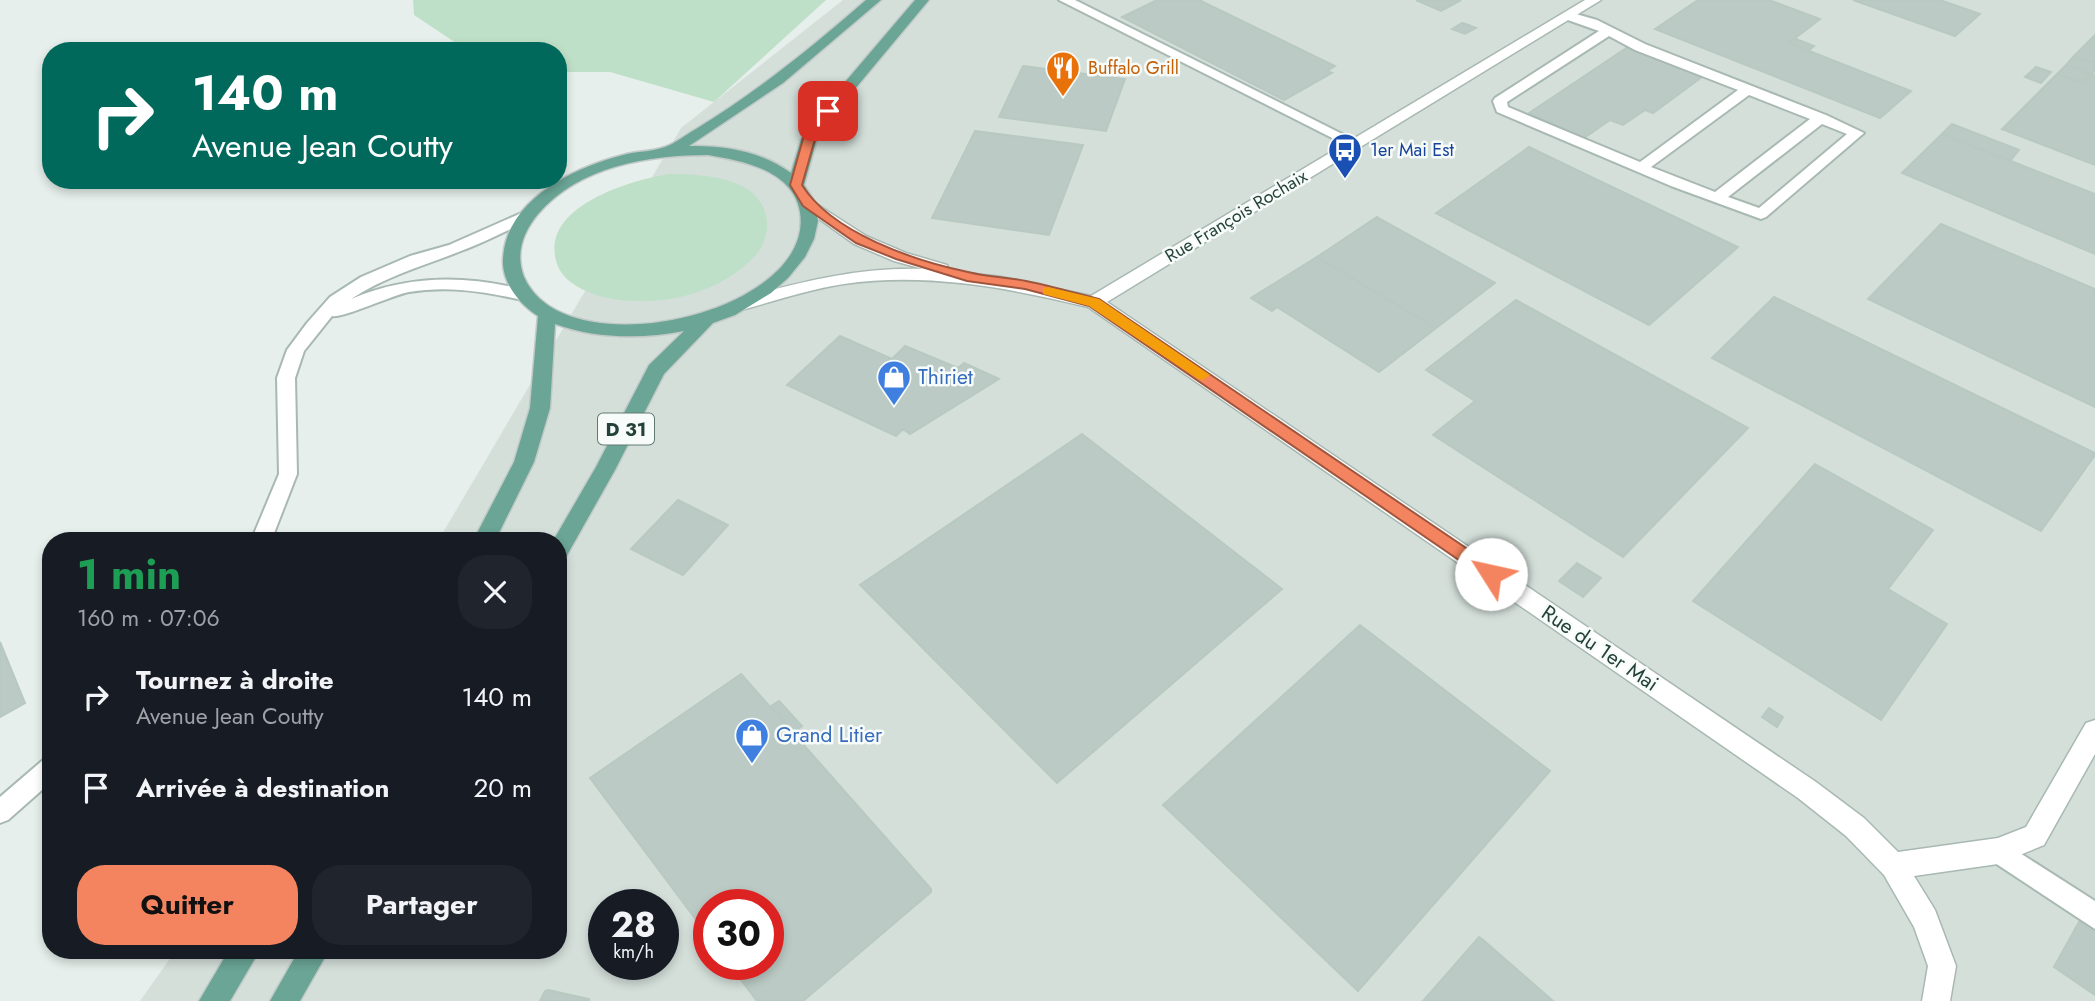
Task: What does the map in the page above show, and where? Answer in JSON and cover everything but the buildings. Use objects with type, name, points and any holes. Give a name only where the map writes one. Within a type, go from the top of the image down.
[{"type":"main road","points":[[669,151],[744,106],[835,36],[874,0]]},
{"type":"main road","points":[[796,185],[809,139],[828,111],[922,0]]},
{"type":"main road","points":[[557,189],[526,216],[512,243],[510,270],[523,295],[547,313],[580,326],[621,331],[665,328],[708,318],[746,303],[779,280],[801,254],[810,228],[807,203],[796,185],[774,168],[743,156],[708,150],[669,151],[626,158],[587,172],[567,183]]},
{"type":"main road","points":[[489,532],[524,462],[540,408],[547,313]]},
{"type":"main road","name":"D 31","points":[[567,535],[605,470],[656,370],[708,318]]},
{"type":"main road","points":[[213,1001],[240,959]]},
{"type":"main road","points":[[284,1001],[310,959]]},
{"type":"street","name":"Rue François Rochaix","points":[[1094,302],[1353,143],[1594,0]]},
{"type":"street","name":"Rue du 1er Mai","points":[[807,203],[860,240],[900,257],[967,276],[1025,285],[1094,302],[1807,790],[1854,827],[1893,866],[1925,920],[1942,967],[1936,1001]]},
{"type":"street","name":"Rue du 1er Mai","points":[[746,303],[844,278],[967,276]]},
{"type":"street","points":[[1893,866],[1998,851],[2035,836],[2095,731]]},
{"type":"lane","points":[[1065,0],[1353,143]]},
{"type":"lane","points":[[1078,7],[1098,0]]},
{"type":"lane","points":[[1569,16],[1609,32],[1748,89],[1821,118],[1857,133],[1761,214],[1641,168],[1502,109],[1500,101],[1596,37],[1609,32]]},
{"type":"lane","points":[[1641,168],[1748,89]]},
{"type":"lane","points":[[1717,198],[1821,118]]},
{"type":"lane","points":[[265,532],[288,474],[286,378],[296,350],[313,327],[336,301],[367,281],[416,260],[455,248],[526,216]]},
{"type":"lane","points":[[313,327],[355,303],[416,287],[453,283],[523,295]]},
{"type":"lane","points":[[0,812],[42,775]]},
{"type":"lane","points":[[1998,851],[2095,916]]},
{"type":"shaded area","points":[[843,0],[2095,0],[2095,1001],[140,1001],[170,959],[567,959],[567,532],[443,532],[681,128]]},
{"type":"green space","points":[[413,0],[826,0],[714,102],[610,72],[567,72],[567,42],[454,42],[414,15]]},
{"type":"green space","points":[[668,174],[714,177],[743,187],[755,195],[763,207],[767,227],[764,240],[755,256],[724,280],[706,289],[667,299],[627,301],[608,298],[585,291],[565,277],[557,264],[555,244],[561,227],[573,212],[611,191]]},
{"type":"slow traffic","points":[[1048,291],[1094,302],[1203,375]]},
{"type":"place","name":"Buffalo Grill","points":[[1063,98]]},
{"type":"place","name":"1er Mai Est","points":[[1345,180]]},
{"type":"place","name":"Thiriet","points":[[894,407]]},
{"type":"place","name":"Grand Litier","points":[[752,765]]},
{"type":"route","points":[[828,111],[809,139],[796,185],[807,203],[860,240],[900,257],[967,276],[1025,285],[1094,302],[1491,574]]}]
